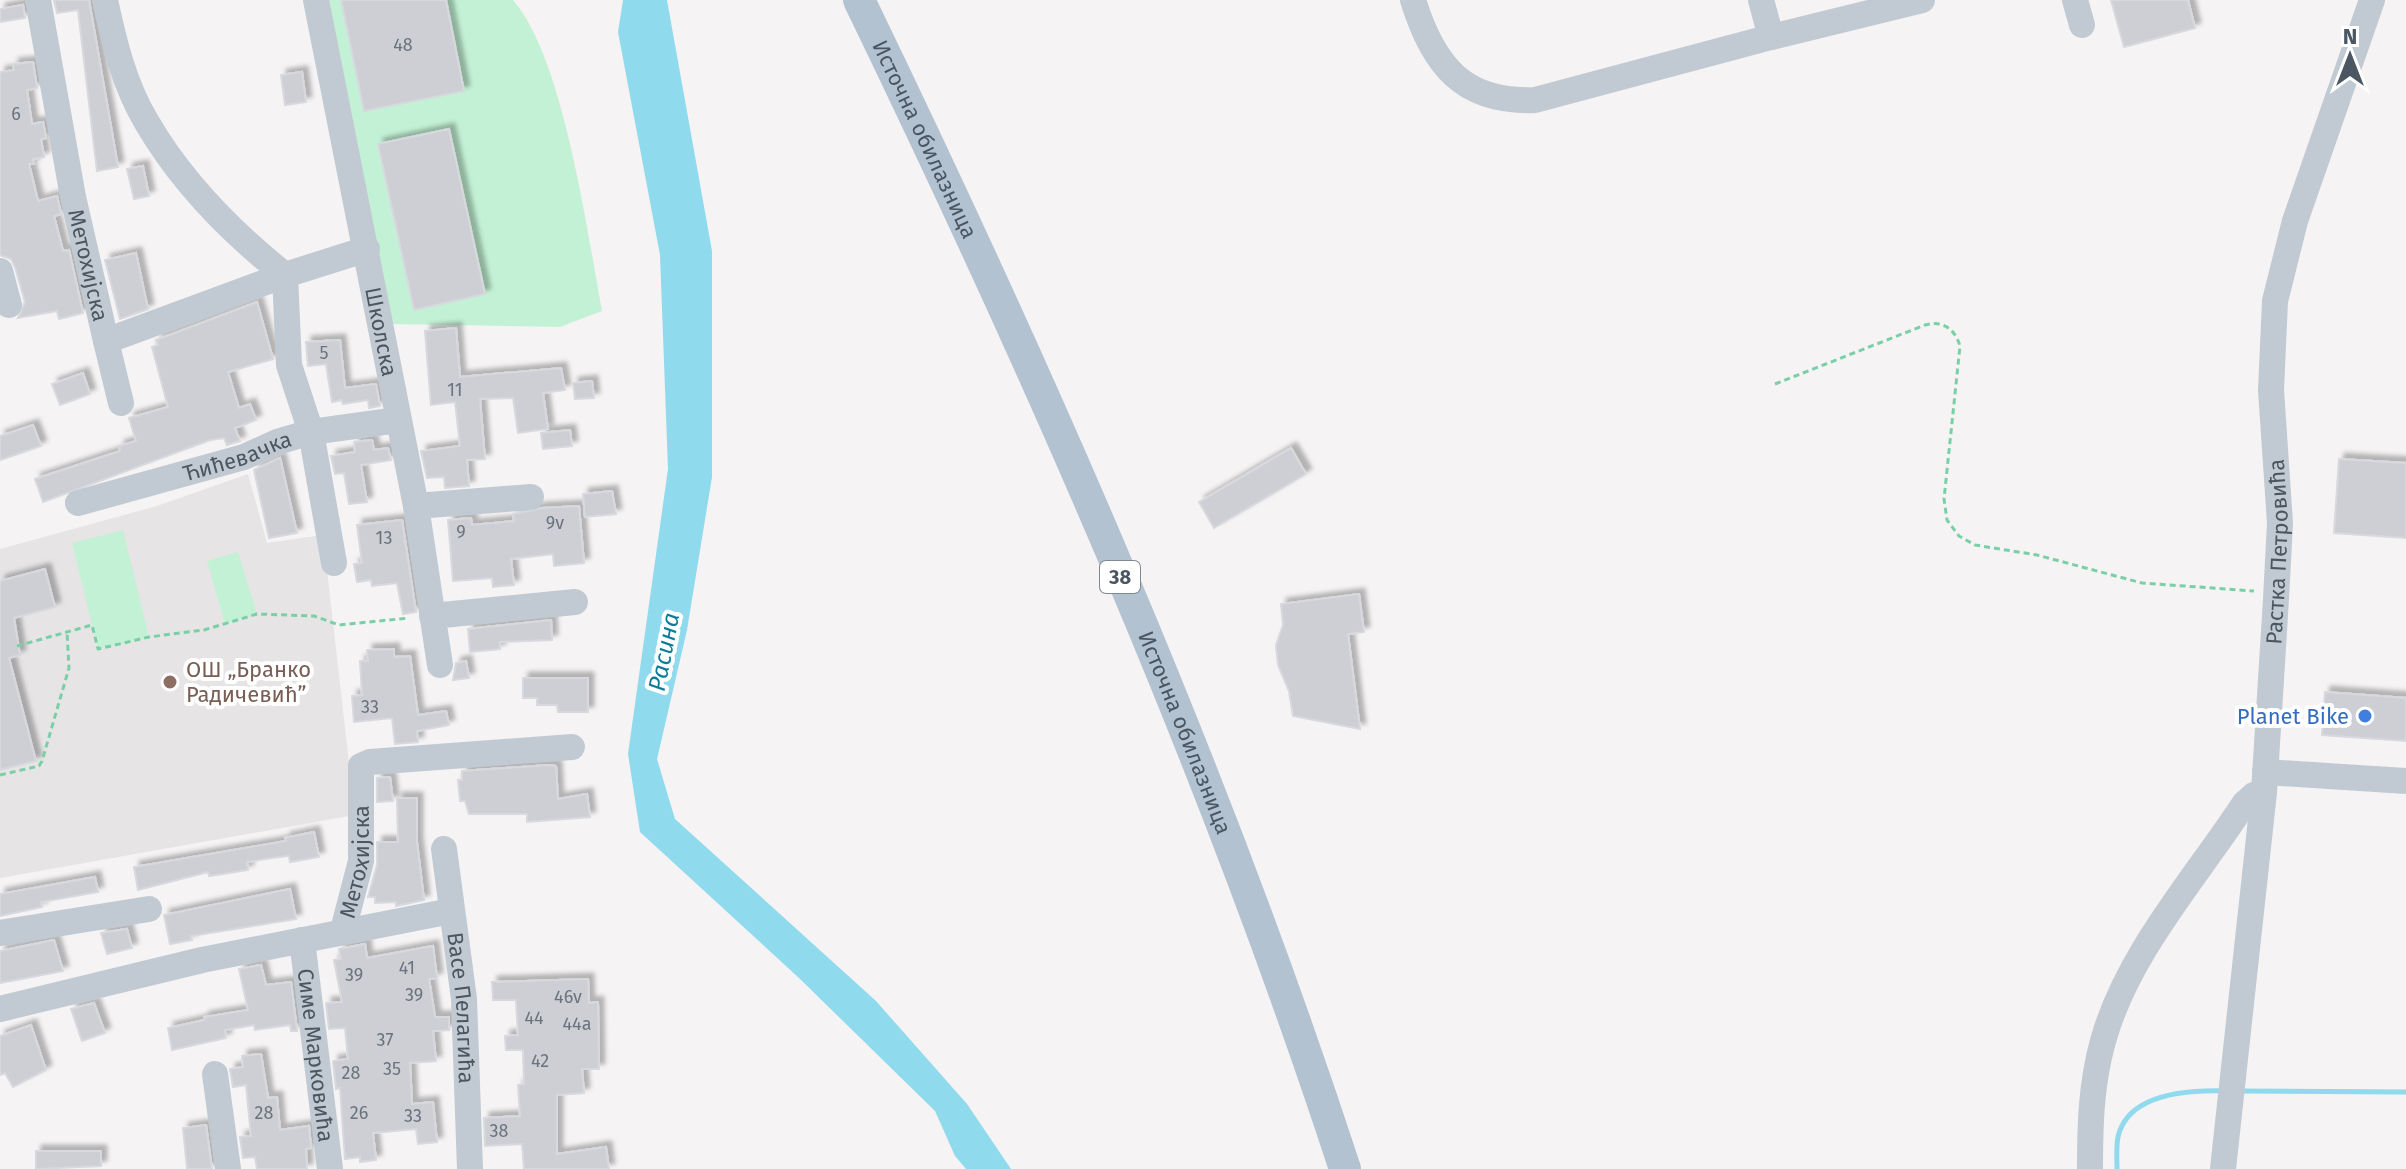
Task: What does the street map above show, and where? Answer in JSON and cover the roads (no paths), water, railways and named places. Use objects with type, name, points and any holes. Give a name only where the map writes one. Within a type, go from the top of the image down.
[{"type":"main road","name":"Источна обилазница","points":[[859,0],[971,230],[1242,868],[1345,1169]]},
{"type":"street","name":"Метохијска","points":[[38,0],[73,197],[106,341],[285,275],[367,249]]},
{"type":"street","points":[[105,0],[122,70],[146,122],[238,237],[285,275],[289,365],[311,432],[334,563]]},
{"type":"street","name":"Школска","points":[[316,0],[416,506],[440,665]]},
{"type":"street","points":[[1413,0],[1421,26],[1444,68],[1484,94],[1511,101],[1535,100],[1922,0]]},
{"type":"street","points":[[1761,0],[1771,37]]},
{"type":"street","name":"Растка Петровића","points":[[2223,1169],[2265,782],[2276,599],[2280,523],[2271,390],[2275,301],[2295,221],[2372,0]]},
{"type":"street","points":[[0,271],[9,305]]},
{"type":"street","points":[[106,341],[121,403]]},
{"type":"street","name":"Ћићевачка","points":[[78,503],[244,457],[311,432],[398,420]]},
{"type":"street","points":[[416,506],[531,497]]},
{"type":"street","points":[[432,616],[575,602]]},
{"type":"street","name":"Метохијска","points":[[343,930],[361,861],[361,766],[370,762],[572,747]]},
{"type":"street","points":[[2090,1169],[2093,1086],[2103,1038],[2152,938],[2244,804],[2265,782],[2406,781]]},
{"type":"street","name":"Васе Пелагића","points":[[444,849],[464,999],[470,1169]]},
{"type":"street","points":[[0,933],[149,909]]},
{"type":"street","name":"Метохијска","points":[[0,1009],[202,960],[451,911]]},
{"type":"street","name":"Симе Марковића","points":[[302,940],[330,1169]]},
{"type":"street","points":[[215,1074],[228,1169]]},
{"type":"water","name":"Расина","points":[[623,0],[667,0],[712,251],[712,477],[687,630],[657,759],[675,819],[876,1001],[967,1104],[1011,1169],[966,1169],[955,1156],[935,1111],[799,978],[640,832],[628,754],[668,469],[660,255],[618,32]]},
{"type":"waterway","points":[[2117,1169],[2118,1137],[2124,1122],[2134,1111],[2161,1097],[2225,1091]]},
{"type":"waterway","points":[[2239,1091],[2406,1092]]},
{"type":"place","name":"ОШ „Бранко Радичевић”","points":[[170,682]]},
{"type":"place","name":"Planet Bike","points":[[2365,716]]}]
